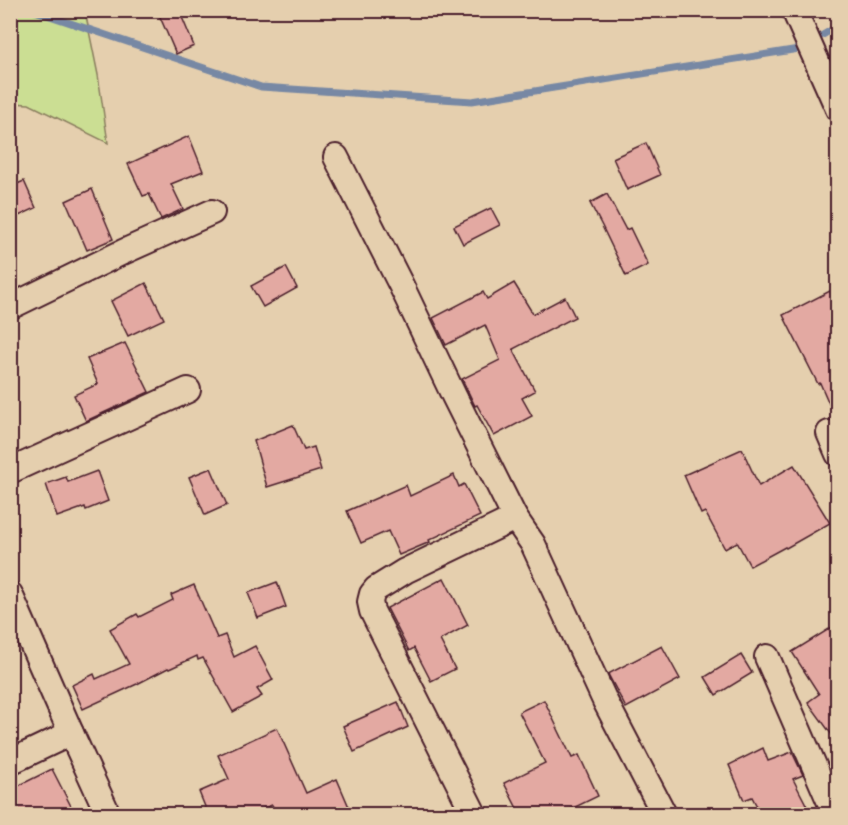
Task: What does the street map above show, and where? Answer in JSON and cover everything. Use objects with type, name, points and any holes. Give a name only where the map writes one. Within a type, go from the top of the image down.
[{"type":"street","points":[[794,10],[837,109]]},
{"type":"street","points":[[336,157],[514,518],[533,544],[605,701],[664,814]]},
{"type":"street","points":[[10,307],[212,212]]},
{"type":"street","points":[[10,471],[188,390]]},
{"type":"street","points":[[474,814],[372,611],[370,602],[376,589],[405,571],[514,518]]},
{"type":"street","points":[[10,594],[108,814]]},
{"type":"street","points":[[767,657],[836,814]]},
{"type":"street","points":[[10,762],[71,733]]},
{"type":"green space","points":[[11,10],[85,11],[98,75],[108,143],[29,104],[11,103]]},
{"type":"building","points":[[157,10],[179,10],[194,46],[176,54]]},
{"type":"building","points":[[189,136],[203,171],[171,184],[183,209],[161,219],[149,194],[143,196],[128,164]]},
{"type":"building","points":[[646,143],[660,175],[627,190],[613,158]]},
{"type":"building","points":[[24,181],[36,208],[10,220],[10,187]]},
{"type":"building","points":[[92,189],[113,239],[87,250],[66,201]]},
{"type":"building","points":[[607,194],[626,230],[630,228],[648,265],[626,276],[590,203]]},
{"type":"building","points":[[491,208],[500,225],[463,244],[454,226]]},
{"type":"building","points":[[286,267],[297,288],[263,307],[251,286]]},
{"type":"building","points":[[146,283],[164,319],[128,336],[111,301]]},
{"type":"building","points":[[514,283],[533,314],[565,297],[575,317],[513,349],[535,391],[522,398],[532,416],[494,436],[477,405],[475,406],[462,379],[500,360],[485,325],[446,345],[433,318],[483,292],[487,299]]},
{"type":"building","points":[[830,291],[837,305],[837,422],[820,383],[818,384],[783,315]]},
{"type":"building","points":[[125,343],[149,392],[86,421],[74,395],[98,384],[87,359]]},
{"type":"building","points":[[293,425],[304,450],[314,447],[321,470],[267,487],[254,441]]},
{"type":"building","points":[[742,449],[759,486],[794,465],[830,523],[750,566],[737,542],[725,549],[705,512],[701,514],[684,475]]},
{"type":"building","points":[[211,468],[227,505],[205,515],[189,477]]},
{"type":"building","points":[[97,471],[108,501],[86,510],[85,507],[57,517],[46,484],[66,477],[68,482]]},
{"type":"building","points":[[454,475],[459,487],[464,484],[480,516],[399,555],[388,531],[361,543],[347,511],[406,485],[410,496]]},
{"type":"building","points":[[444,578],[468,625],[440,640],[455,669],[431,681],[414,648],[409,651],[387,608]]},
{"type":"building","points":[[277,582],[286,607],[258,618],[248,593]]},
{"type":"building","points":[[194,585],[217,638],[225,635],[234,657],[255,646],[273,680],[257,689],[262,696],[233,712],[203,658],[198,660],[197,656],[83,709],[72,685],[94,674],[96,679],[129,664],[110,629],[137,614],[139,617],[173,600],[171,595]]},
{"type":"building","points":[[837,624],[837,742],[808,702],[819,694],[792,652]]},
{"type":"building","points":[[662,646],[680,679],[626,708],[608,674]]},
{"type":"building","points":[[741,655],[752,673],[716,695],[705,677]]},
{"type":"building","points":[[544,700],[572,758],[579,755],[598,796],[561,814],[520,814],[504,783],[545,763],[519,712]]},
{"type":"building","points":[[398,702],[408,727],[354,752],[343,726]]},
{"type":"building","points":[[277,728],[306,793],[337,779],[352,814],[333,814],[330,808],[314,814],[277,814],[272,805],[250,814],[208,814],[199,792],[229,779],[218,755]]},
{"type":"building","points":[[763,748],[768,761],[792,752],[803,775],[793,779],[811,814],[761,814],[752,797],[744,800],[729,765]]},
{"type":"building","points":[[52,769],[75,814],[10,814],[10,790]]},
{"type":"waterway","points":[[32,10],[261,87],[472,101],[799,49],[838,26]]}]
